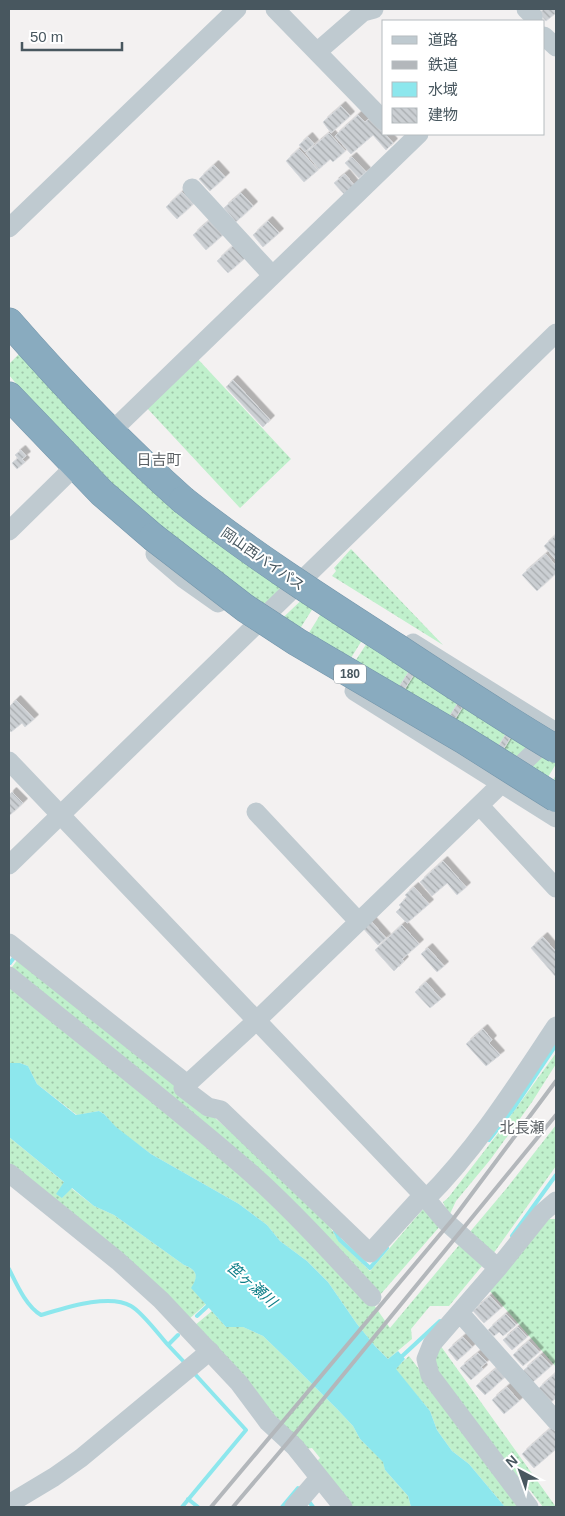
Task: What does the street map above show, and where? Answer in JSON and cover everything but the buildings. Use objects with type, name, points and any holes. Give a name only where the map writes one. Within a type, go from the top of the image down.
[{"type":"highway","name":"岡山西バイパス","points":[[15,329],[101,423],[136,458],[183,500],[226,534],[274,568],[489,708],[556,749]]},
{"type":"highway","name":"180","points":[[9,396],[102,493],[153,537],[245,608],[297,642],[464,740],[556,798]]},
{"type":"street","points":[[9,228],[237,9]]},
{"type":"street","points":[[275,9],[382,119]]},
{"type":"street","points":[[317,52],[363,12],[374,9]]},
{"type":"street","points":[[526,9],[533,16],[534,20]]},
{"type":"street","points":[[545,37],[556,47]]},
{"type":"street","points":[[118,425],[272,275],[407,138]]},
{"type":"street","points":[[192,188],[272,275]]},
{"type":"street","points":[[15,329],[71,377],[118,425],[191,492],[232,524],[306,576],[556,731],[256,1021],[183,1088],[208,1107],[221,1110],[370,1253],[427,1200],[454,1168],[487,1127],[556,1026]]},
{"type":"street","points":[[9,865],[556,334]]},
{"type":"street","points":[[9,413],[66,475],[184,579],[254,628],[556,818]]},
{"type":"street","points":[[9,531],[66,475]]},
{"type":"street","points":[[9,761],[444,1220],[494,1264]]},
{"type":"street","points":[[480,806],[556,888]]},
{"type":"street","points":[[256,812],[359,922]]},
{"type":"street","points":[[9,943],[187,1084]]},
{"type":"street","points":[[9,976],[204,1133],[254,1177],[312,1232],[372,1297]]},
{"type":"street","points":[[9,1173],[118,1262],[161,1300],[239,1383],[268,1422],[295,1447],[305,1494],[343,1507]]},
{"type":"street","points":[[529,1507],[430,1374],[426,1358],[432,1344],[460,1313],[494,1264],[542,1213],[556,1201]]},
{"type":"street","points":[[460,1313],[556,1421]]},
{"type":"street","points":[[9,1504],[82,1458],[191,1369],[210,1351]]},
{"type":"green space","points":[[20,353],[296,576],[252,619],[218,596],[33,404],[9,375],[9,364]]},
{"type":"green space","points":[[196,357],[291,459],[240,508],[146,407]]},
{"type":"green space","points":[[351,549],[443,645],[332,576],[336,571],[334,568]]},
{"type":"green space","points":[[313,589],[322,594],[289,646],[268,632]]},
{"type":"green space","points":[[330,599],[467,681],[537,726],[540,734],[537,741],[503,772],[499,774],[492,772],[297,652]],"holes":[[[371,626],[376,629],[343,680],[339,677]],[[418,657],[423,661],[392,709],[388,706]],[[467,689],[472,692],[443,738],[438,735]],[[515,720],[520,723],[492,768],[487,764]]]},
{"type":"green space","points":[[556,744],[556,764],[537,795],[542,798],[556,775],[556,813],[513,783]]},
{"type":"green space","points":[[18,959],[215,1118],[268,1164],[324,1218],[339,1241],[370,1271],[424,1208],[441,1225],[380,1295],[9,971]]},
{"type":"green space","points":[[9,980],[202,1135],[374,1305],[390,1328],[460,1244],[482,1266],[449,1306],[430,1306],[411,1329],[412,1339],[388,1359],[357,1324],[328,1282],[307,1261],[280,1241],[267,1225],[239,1204],[151,1154],[116,1128],[99,1111],[77,1115],[37,1084],[28,1066],[20,1063],[9,1063]]},
{"type":"green space","points":[[556,1053],[556,1064],[532,1102],[490,1160],[456,1201],[449,1216],[443,1202],[499,1132]]},
{"type":"green space","points":[[556,1125],[556,1166],[493,1254],[469,1233]]},
{"type":"green space","points":[[9,1137],[65,1183],[62,1198],[71,1188],[94,1206],[114,1215],[192,1269],[196,1280],[192,1288],[206,1304],[188,1320],[9,1167]]},
{"type":"green space","points":[[549,1219],[556,1219],[556,1367],[489,1290]]},
{"type":"green space","points":[[212,1311],[226,1327],[243,1327],[263,1336],[288,1360],[338,1410],[353,1426],[360,1439],[384,1462],[385,1470],[408,1496],[411,1507],[353,1507],[315,1463],[320,1458],[312,1448],[306,1449],[277,1420],[194,1326]]},
{"type":"green space","points":[[440,1345],[556,1507],[543,1507],[530,1490],[523,1488],[438,1375],[434,1361]]},
{"type":"green space","points":[[409,1356],[524,1507],[505,1507],[469,1464],[452,1451],[437,1430],[430,1411],[395,1369]]},
{"type":"water","name":"笹ヶ瀬川","points":[[9,1063],[20,1063],[28,1066],[37,1084],[76,1115],[99,1111],[151,1154],[239,1204],[267,1225],[280,1241],[307,1261],[328,1282],[357,1324],[388,1359],[398,1351],[405,1359],[396,1369],[430,1411],[437,1430],[452,1451],[469,1464],[505,1507],[411,1507],[408,1496],[385,1470],[383,1462],[360,1439],[353,1426],[288,1360],[263,1336],[243,1327],[226,1327],[191,1288],[196,1277],[192,1269],[114,1215],[94,1206],[72,1188],[62,1198],[56,1194],[64,1182],[9,1137]]},
{"type":"waterway","points":[[10,963],[16,955]]},
{"type":"waterway","points":[[489,1140],[514,1108],[556,1045]]},
{"type":"waterway","points":[[512,1236],[556,1175]]},
{"type":"waterway","points":[[335,1231],[340,1240],[370,1268],[387,1248]]},
{"type":"waterway","points":[[9,1269],[26,1301],[41,1315],[99,1301],[122,1302],[140,1313],[168,1345],[178,1335]]},
{"type":"waterway","points":[[197,1316],[212,1302]]},
{"type":"waterway","points":[[399,1359],[440,1321]]},
{"type":"waterway","points":[[168,1345],[185,1363]]},
{"type":"waterway","points":[[182,1507],[246,1430],[193,1372]]},
{"type":"waterway","points":[[282,1507],[298,1488],[301,1492]]},
{"type":"waterway","points":[[188,1499],[198,1507]]},
{"type":"waterway","points":[[307,1499],[313,1507]]},
{"type":"railway","points":[[211,1507],[453,1219],[556,1081]]},
{"type":"railway","points":[[233,1507],[556,1115]]},
{"type":"district","name":"日吉町","points":[[159,459]]},
{"type":"district","name":"北長瀬","points":[[522,1127]]}]
